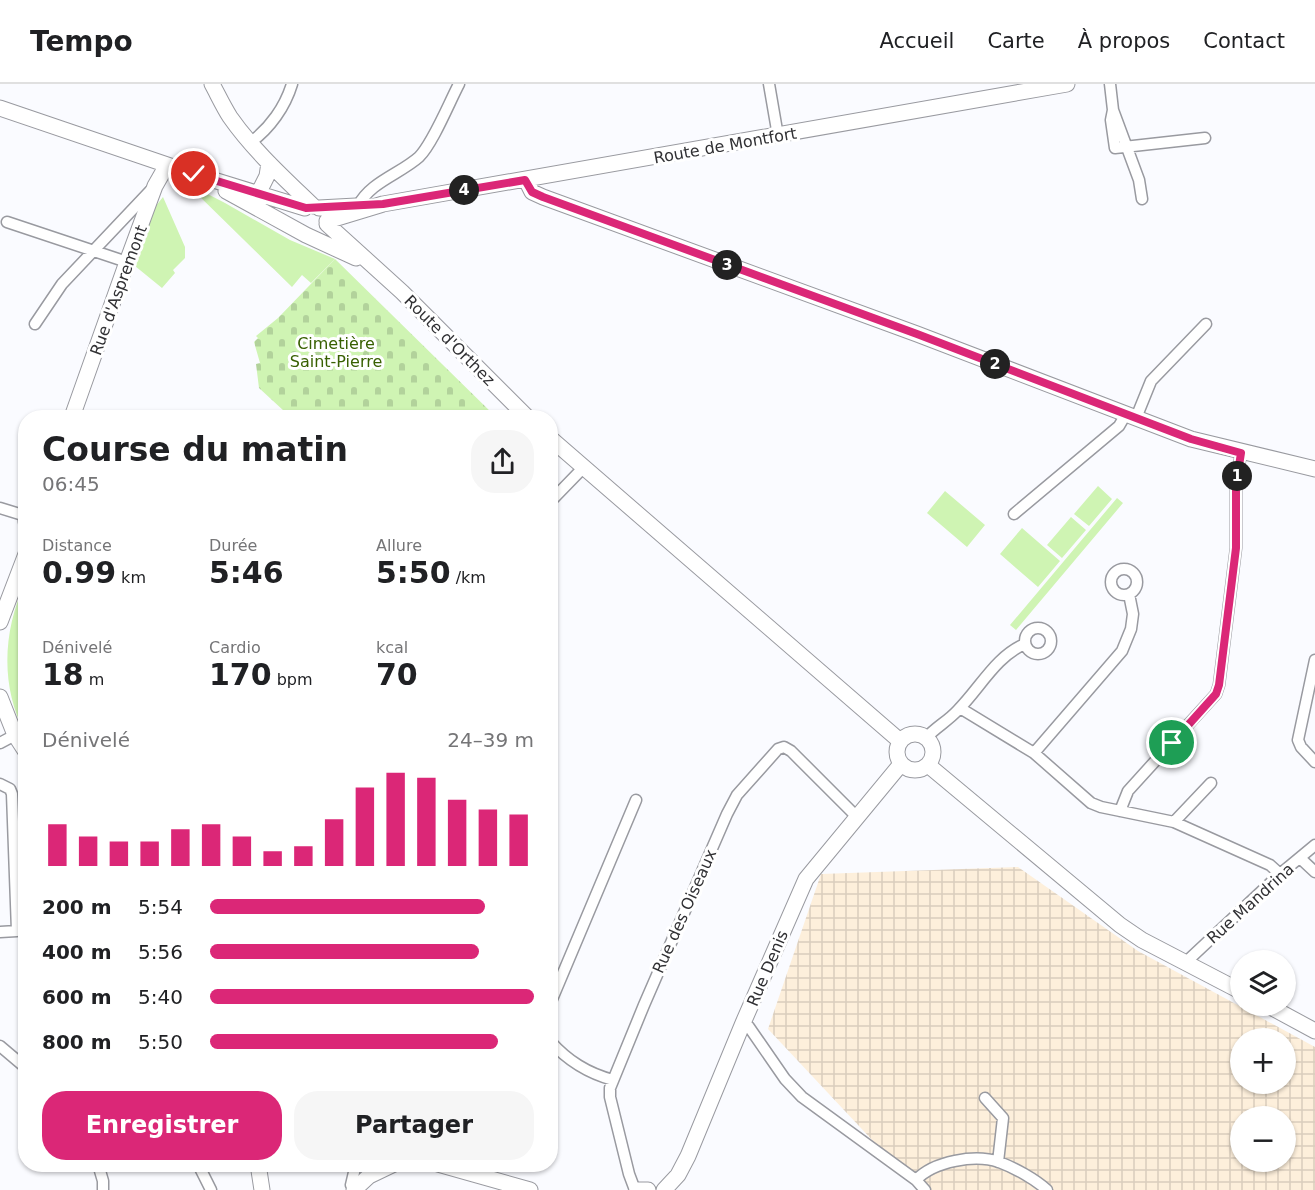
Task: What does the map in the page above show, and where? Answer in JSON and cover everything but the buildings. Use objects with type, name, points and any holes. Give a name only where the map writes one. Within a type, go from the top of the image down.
[{"type":"main road","points":[[212,84],[230,117],[268,163],[302,230]]},
{"type":"main road","name":"Route de Montfort","points":[[318,214],[525,180],[1067,84]]},
{"type":"main road","points":[[0,108],[318,214]]},
{"type":"main road","points":[[258,194],[267,176],[268,163]]},
{"type":"main road","name":"Route d'Orthez","points":[[268,163],[520,410]]},
{"type":"main road","name":"Rue d'Aspremont","points":[[74,410],[155,186],[167,165]]},
{"type":"main road","name":"Route d'Orthez","points":[[194,174],[370,265]]},
{"type":"main road","points":[[525,180],[532,192],[543,197],[917,334],[1179,435],[1241,453],[1313,465]]},
{"type":"main road","name":"Route de Montfort","points":[[318,214],[358,206],[383,204]]},
{"type":"main road","points":[[302,230],[299,215],[318,214]]},
{"type":"main road","points":[[302,230],[321,233],[318,214]]},
{"type":"main road","points":[[558,445],[900,741]]},
{"type":"main road","points":[[0,622],[18,575]]},
{"type":"main road","points":[[0,698],[8,729],[18,742]]},
{"type":"main road","points":[[913,734],[926,738],[933,751],[932,759],[928,765],[914,770],[907,769],[901,764],[897,753],[900,741],[913,734]]},
{"type":"main road","name":"Rue Denis","points":[[664,1190],[678,1175],[688,1156],[806,879],[901,764]]},
{"type":"main road","points":[[928,765],[1120,925],[1142,940],[1230,986]]},
{"type":"main road","points":[[1288,1016],[1315,1030]]},
{"type":"main road","points":[[259,1172],[262,1190]]},
{"type":"main road","points":[[354,1190],[377,1172]]},
{"type":"main road","points":[[466,1172],[530,1190]]},
{"type":"main road","points":[[636,1190],[648,1190]]},
{"type":"street","points":[[251,142],[281,110],[292,84]]},
{"type":"street","points":[[358,206],[371,189],[404,169],[421,155],[459,84]]},
{"type":"street","points":[[768,84],[778,135]]},
{"type":"street","points":[[1110,84],[1113,110],[1139,180],[1142,199]]},
{"type":"street","points":[[1126,147],[1205,138]]},
{"type":"street","points":[[35,324],[62,284],[155,186]]},
{"type":"street","points":[[7,222],[127,262]]},
{"type":"street","points":[[1014,514],[1131,416],[1151,381],[1206,324]]},
{"type":"street","points":[[1120,811],[1128,791],[1216,694],[1236,548],[1236,485],[1241,453]]},
{"type":"street","points":[[558,494],[583,468]]},
{"type":"street","points":[[0,508],[18,516]]},
{"type":"street","points":[[1034,753],[1122,651],[1131,629],[1133,614],[1129,594]]},
{"type":"street","points":[[926,738],[960,708],[1005,656],[1014,648],[1025,644]]},
{"type":"street","points":[[1315,660],[1298,740],[1300,747],[1315,762]]},
{"type":"street","points":[[960,708],[1034,753],[1091,802],[1101,807],[1174,822],[1270,865],[1280,874]]},
{"type":"street","points":[[0,743],[8,729]]},
{"type":"street","name":"Rue des Oiseaux","points":[[636,1190],[629,1174],[610,1097],[613,1080],[737,795],[778,749],[784,747],[791,751],[857,817]]},
{"type":"street","points":[[1174,822],[1211,783]]},
{"type":"street","points":[[0,784],[10,789],[12,794],[17,931],[0,932]]},
{"type":"street","points":[[558,985],[636,800]]},
{"type":"street","name":"Rue Mandrina","points":[[1185,963],[1280,874],[1315,845]]},
{"type":"street","points":[[1300,858],[1315,872]]},
{"type":"street","points":[[743,1023],[749,1027],[785,1079],[802,1097],[916,1180],[925,1190]]},
{"type":"street","points":[[0,1046],[18,1061]]},
{"type":"street","points":[[558,1050],[574,1063],[613,1080]]},
{"type":"street","points":[[985,1098],[1003,1118],[998,1162]]},
{"type":"street","points":[[916,1180],[940,1164],[966,1159],[998,1162],[1040,1183],[1047,1190]]},
{"type":"street","points":[[100,1172],[104,1190]]},
{"type":"street","points":[[202,1172],[211,1190]]},
{"type":"street","points":[[353,1172],[351,1185],[354,1190]]},
{"type":"shaded area","points":[[1018,867],[1138,951],[1230,1001],[1230,1016],[1258,1016],[1280,1028],[1230,1028],[1230,1094],[1296,1094],[1296,1037],[1315,1047],[1315,1190],[919,1190],[768,1029],[821,874]]},
{"type":"green space","points":[[196,188],[290,240],[335,259],[311,283],[302,275],[292,287],[194,191]]},
{"type":"green space","points":[[163,197],[185,247],[185,258],[173,270],[175,273],[162,288],[135,266],[155,207]]},
{"type":"green space","name":"Cimetière Saint-Pierre","points":[[335,259],[489,410],[283,410],[259,388],[256,364],[260,363],[254,342],[258,338],[256,336],[278,318]]},
{"type":"green space","points":[[1098,486],[1112,499],[1089,526],[1074,514]]},
{"type":"green space","points":[[945,491],[985,525],[967,547],[927,513]]},
{"type":"green space","points":[[1117,498],[1123,503],[1016,630],[1010,625]]},
{"type":"green space","points":[[1071,517],[1086,530],[1062,558],[1047,545]]},
{"type":"green space","points":[[1022,528],[1060,561],[1038,587],[1000,554]]},
{"type":"green space","points":[[18,601],[18,717],[8,678],[7,658],[12,620]]},
{"type":"route","points":[[194,174],[306,208],[383,204],[525,180],[532,192],[543,197],[917,334],[1191,439],[1241,453],[1236,485],[1236,548],[1219,685],[1216,694],[1172,743]]}]
